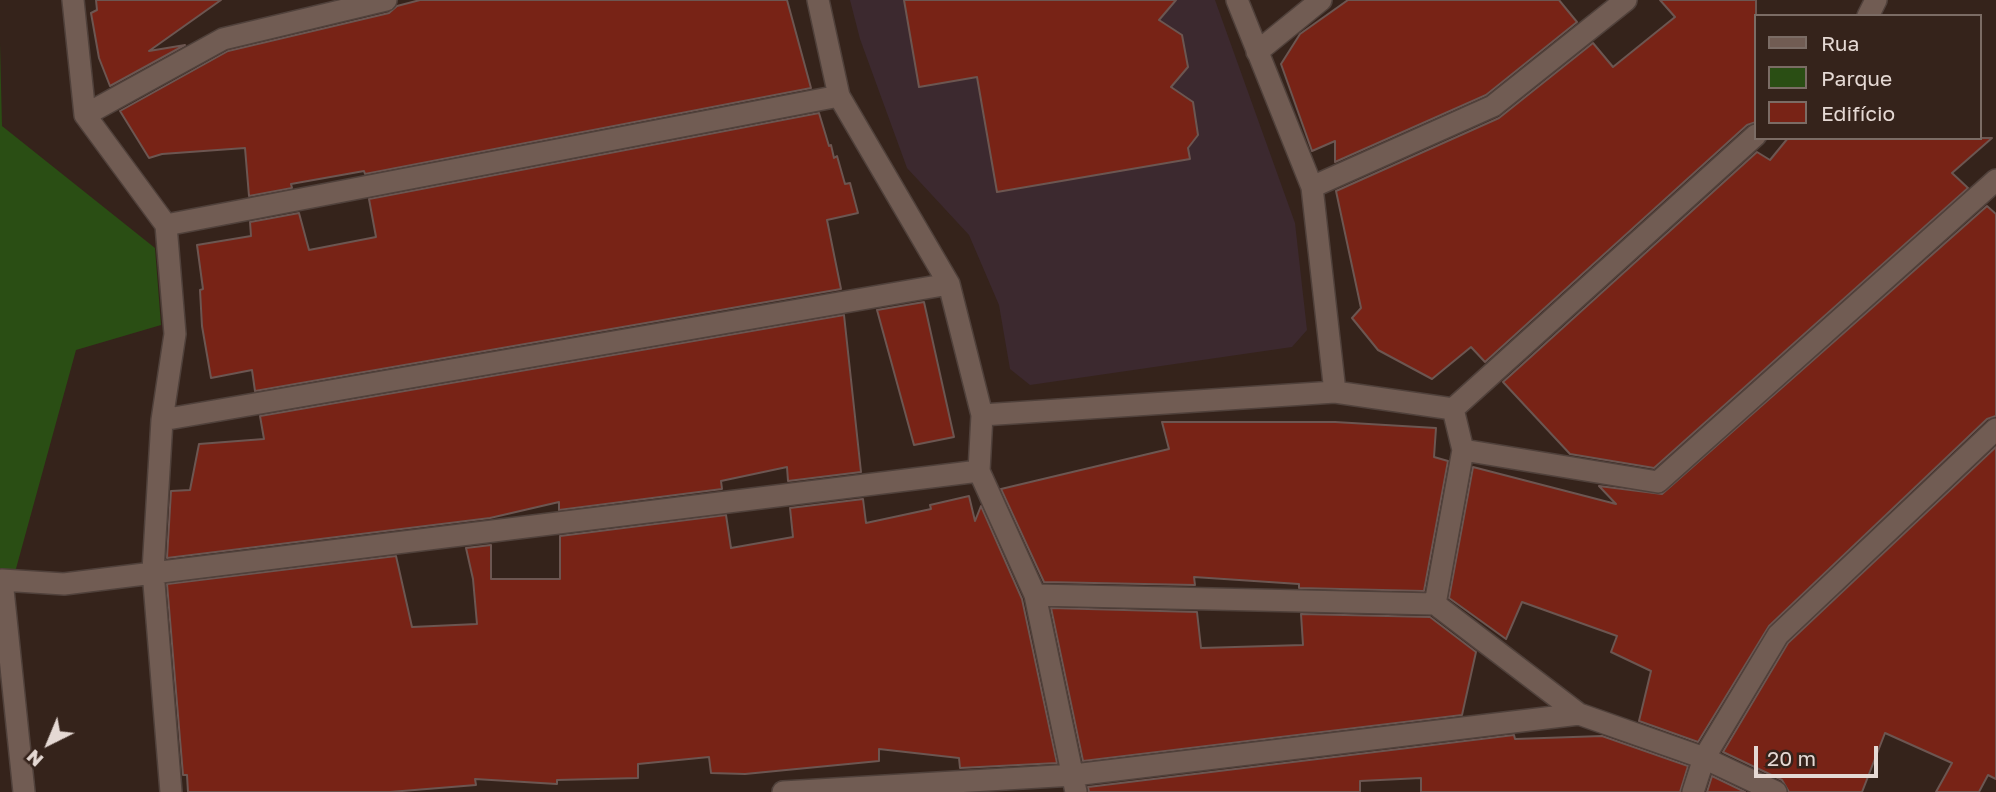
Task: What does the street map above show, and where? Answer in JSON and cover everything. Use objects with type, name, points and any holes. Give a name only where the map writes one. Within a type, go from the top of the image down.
[{"type":"street","points":[[73,0],[85,115],[166,225],[175,334],[162,421],[153,571],[171,792]]},
{"type":"street","points":[[85,115],[223,39],[386,0]]},
{"type":"street","points":[[818,0],[839,96],[949,284],[982,415],[979,471],[1035,595],[1075,784]]},
{"type":"street","points":[[1237,0],[1312,187],[1335,393]]},
{"type":"street","points":[[1257,52],[1321,0]]},
{"type":"street","points":[[1312,187],[1493,106],[1626,0]]},
{"type":"street","points":[[166,225],[839,96]]},
{"type":"street","points":[[982,415],[1335,393],[1453,409],[1755,136]]},
{"type":"street","points":[[1463,450],[1658,482],[1996,180]]},
{"type":"street","points":[[162,421],[949,284]]},
{"type":"street","points":[[1436,604],[1463,450],[1453,409]]},
{"type":"street","points":[[1693,792],[1704,758],[1778,635],[1996,429]]},
{"type":"street","points":[[24,792],[2,580],[64,583],[979,471]]},
{"type":"street","points":[[1035,595],[1436,604],[1579,714],[1704,758],[1776,792]]},
{"type":"street","points":[[783,792],[1075,784],[1579,714]]},
{"type":"shaded area","points":[[850,0],[1215,0],[1295,223],[1307,330],[1292,347],[1030,385],[1010,369],[999,305],[969,235],[907,168],[860,39]]},
{"type":"green space","points":[[0,43],[2,126],[155,248],[161,325],[76,350],[0,627]]},
{"type":"building","points":[[96,0],[221,0],[149,51],[185,45],[110,86],[99,58],[91,13],[97,10]]},
{"type":"building","points":[[420,0],[787,0],[811,88],[365,174],[364,171],[291,184],[292,188],[249,196],[245,148],[162,154],[149,158],[120,111],[228,51],[389,13],[397,6]]},
{"type":"building","points":[[904,0],[1176,0],[1159,20],[1182,35],[1188,67],[1171,87],[1193,102],[1198,135],[1188,148],[1190,159],[997,192],[977,77],[919,87]]},
{"type":"building","points":[[1348,0],[1559,0],[1577,22],[1486,95],[1335,162],[1335,141],[1312,151],[1281,64],[1300,34]]},
{"type":"building","points":[[1660,0],[1756,0],[1755,122],[1747,125],[1485,362],[1471,347],[1432,379],[1378,350],[1352,318],[1361,308],[1336,191],[1499,118],[1593,43],[1613,67],[1675,17]]},
{"type":"building","points":[[819,113],[834,158],[837,156],[845,184],[850,183],[858,213],[827,220],[841,289],[255,391],[252,370],[211,378],[202,326],[200,290],[203,289],[197,245],[251,236],[250,222],[299,213],[309,250],[376,237],[369,199]]},
{"type":"building","points":[[1992,138],[1952,173],[1968,188],[1654,468],[1570,454],[1503,382],[1757,152],[1770,160],[1786,140]]},
{"type":"building","points":[[1987,206],[1996,214],[1996,416],[1987,419],[1769,626],[1698,742],[1639,721],[1651,671],[1611,652],[1617,636],[1522,602],[1506,639],[1449,598],[1473,467],[1616,504],[1599,486],[1662,494]]},
{"type":"building","points":[[924,302],[954,437],[914,445],[877,310]]},
{"type":"building","points":[[844,315],[861,472],[788,481],[787,467],[721,481],[722,489],[559,510],[559,502],[490,518],[167,558],[171,491],[190,490],[199,444],[264,439],[260,416]]},
{"type":"building","points":[[1162,422],[1335,422],[1436,428],[1434,457],[1448,461],[1424,591],[1299,588],[1299,584],[1194,577],[1195,585],[1044,582],[1001,489],[1169,449]]},
{"type":"building","points":[[1996,447],[1996,779],[1988,775],[1979,792],[1936,792],[1952,763],[1885,733],[1862,792],[1789,792],[1782,780],[1723,752],[1788,643]]},
{"type":"building","points":[[969,496],[975,521],[981,506],[1022,599],[1057,763],[960,768],[959,758],[879,749],[879,761],[745,774],[711,773],[709,757],[638,764],[638,778],[557,780],[557,784],[475,779],[476,785],[390,792],[188,792],[187,775],[183,775],[167,584],[396,556],[412,627],[477,624],[473,579],[466,548],[491,545],[491,579],[560,579],[560,536],[726,515],[731,548],[793,537],[790,508],[863,499],[866,523],[931,509],[930,505]]},
{"type":"building","points":[[1051,608],[1197,612],[1201,648],[1303,645],[1301,614],[1430,617],[1476,652],[1462,715],[1083,761]]},
{"type":"building","points":[[1514,735],[1515,739],[1602,736],[1688,766],[1680,792],[1421,792],[1421,778],[1360,781],[1360,792],[1089,792],[1088,787]]},
{"type":"building","points":[[1712,776],[1745,792],[1707,792]]}]
